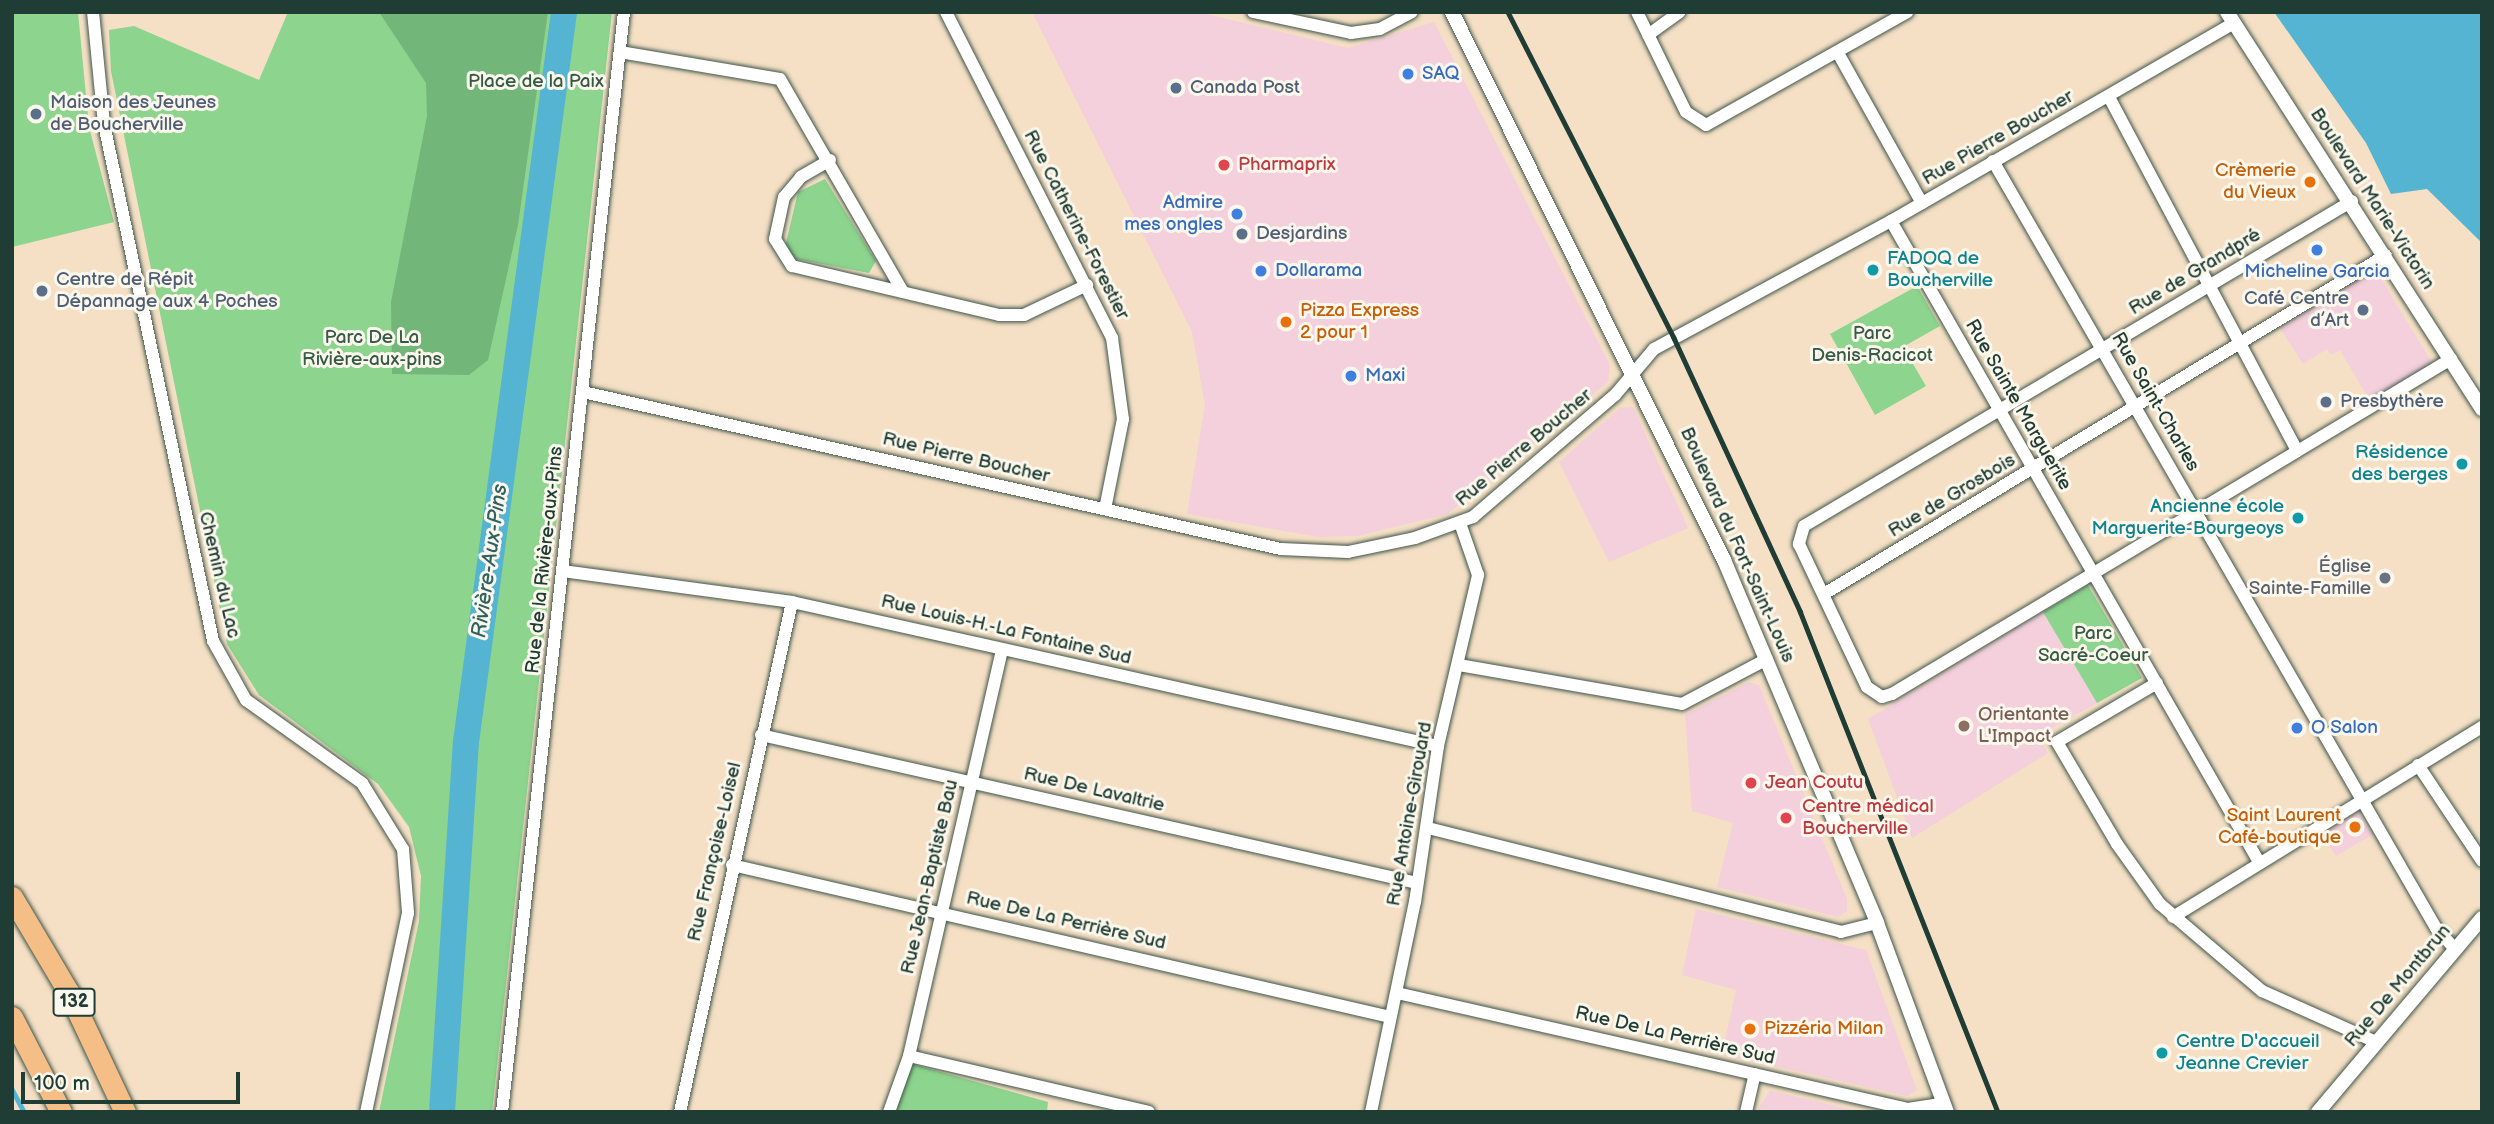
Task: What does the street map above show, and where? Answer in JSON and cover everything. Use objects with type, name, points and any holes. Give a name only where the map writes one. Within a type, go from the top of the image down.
[{"type":"highway","name":"132","points":[[12,897],[69,993],[125,1112]]},
{"type":"highway","points":[[12,1017],[61,1112]]},
{"type":"street","name":"Chemin du Lac","points":[[93,12],[104,124],[213,641],[246,700],[362,783],[402,849],[409,886],[406,931],[366,1112]]},
{"type":"street","name":"Rue de la Rivière-aux-Pins","points":[[502,1112],[624,12]]},
{"type":"street","name":"Rue Catherine-Forestier","points":[[946,12],[1112,338],[1123,399],[1105,509]]},
{"type":"street","points":[[1253,12],[1351,33],[1380,29],[1412,12]]},
{"type":"street","name":"Boulevard du Fort-Saint-Louis","points":[[1452,12],[1635,372],[1768,659],[1877,923],[1945,1107]]},
{"type":"street","points":[[1637,12],[1686,112],[1698,123],[1715,122],[1907,12]]},
{"type":"street","points":[[1648,35],[1680,12]]},
{"type":"street","name":"Rue Pierre Boucher","points":[[583,392],[1302,552],[1348,552],[1461,526],[1635,372],[1654,349],[1891,221],[2109,97],[2230,18]]},
{"type":"street","name":"Boulevard Marie-Victorin","points":[[2230,18],[2352,201],[2482,409]]},
{"type":"street","points":[[620,52],[780,79],[830,160],[903,292]]},
{"type":"street","points":[[1838,52],[1922,203]]},
{"type":"street","points":[[2109,97],[2297,451]]},
{"type":"street","points":[[830,160],[801,177],[784,197],[775,239],[782,259],[805,271],[1012,316],[1087,285]]},
{"type":"street","name":"Rue Saint-Charles","points":[[1993,161],[2362,800],[2455,949]]},
{"type":"street","name":"Rue de Grandpré","points":[[1824,594],[1799,544],[1804,526],[2352,201]]},
{"type":"street","name":"Rue Sainte Marguerite","points":[[1891,221],[2259,862]]},
{"type":"street","name":"Rue de Grosbois","points":[[1824,594],[2386,255]]},
{"type":"street","points":[[1824,594],[1867,687],[1882,697],[1892,694],[2451,359]]},
{"type":"street","name":"Rue Antoine-Girouard","points":[[1371,1112],[1428,828],[1438,746],[1478,575],[1461,526]]},
{"type":"street","name":"Rue Louis-H.-La Fontaine Sud","points":[[563,571],[792,602],[1438,746]]},
{"type":"street","name":"Rue Françoise-Loisel","points":[[680,1112],[732,865],[792,602]]},
{"type":"street","name":"Rue Jean-Baptiste Bau","points":[[890,1112],[909,1056],[1002,649]]},
{"type":"street","points":[[1459,665],[1682,704],[1768,659]]},
{"type":"street","points":[[2157,683],[2060,738],[2057,746],[2140,880],[2173,917],[2276,1000],[2376,1042]]},
{"type":"street","points":[[2173,917],[2482,727]]},
{"type":"street","name":"Rue De Lavaltrie","points":[[761,735],[1417,883]]},
{"type":"street","points":[[2418,765],[2482,860]]},
{"type":"street","points":[[1428,828],[1841,932],[1877,923]]},
{"type":"street","name":"Rue De La Perrière Sud","points":[[732,865],[1390,1017]]},
{"type":"street","name":"Rue De Montbrun","points":[[2318,1112],[2482,918]]},
{"type":"street","name":"Rue De La Perrière Sud","points":[[1397,993],[1908,1109],[1945,1107]]},
{"type":"street","points":[[909,1056],[1149,1112]]},
{"type":"street","points":[[1746,1112],[1755,1074]]},
{"type":"shaded area","points":[[1032,12],[1198,12],[1348,48],[1434,22],[1610,365],[1608,382],[1448,514],[1357,536],[1319,537],[1187,514],[1205,405],[1192,332]]},
{"type":"shaded area","points":[[2376,270],[2432,363],[2370,401],[2340,350],[2331,355],[2327,349],[2303,364],[2280,328]]},
{"type":"shaded area","points":[[1633,407],[1688,528],[1609,562],[1559,462],[1620,408]]},
{"type":"shaded area","name":"Orientante L'Impact","points":[[2043,612],[2097,703],[2045,732],[2041,740],[2048,753],[1912,838],[1868,719]]},
{"type":"shaded area","points":[[1749,682],[1759,685],[1847,899],[1847,911],[1838,917],[1717,887],[1733,823],[1692,811],[1685,715]]},
{"type":"shaded area","points":[[2358,812],[2372,835],[2336,856],[2322,835]]},
{"type":"shaded area","points":[[1696,909],[1866,950],[1917,1090],[1907,1096],[1722,1054],[1736,990],[1682,975]]},
{"type":"shaded area","points":[[1770,1091],[1780,1093],[1861,1112],[1756,1112]]},
{"type":"green space","points":[[12,12],[78,12],[89,127],[114,222],[12,247]]},
{"type":"green space","name":"Parc De La Rivière-aux-pins","points":[[288,12],[612,12],[492,1112],[379,1112],[419,921],[421,876],[409,827],[378,784],[259,695],[227,644],[111,71],[109,30],[134,26],[259,80]]},
{"type":"green space","name":"Place de la Paix","points":[[379,12],[548,12],[518,225],[488,360],[469,375],[392,374],[391,302],[427,116],[426,83]]},
{"type":"green space","points":[[825,179],[876,261],[869,273],[796,259],[785,247],[798,192]]},
{"type":"green space","name":"Parc Denis-Racicot","points":[[1917,286],[1940,326],[1903,347],[1926,386],[1875,415],[1830,334]]},
{"type":"green space","name":"Parc Sacré-Coeur","points":[[2088,585],[2142,678],[2097,703],[2043,612]]},
{"type":"green space","points":[[912,1064],[1048,1102],[1047,1112],[896,1112]]},
{"type":"water","points":[[2274,12],[2482,12],[2482,243],[2427,189],[2391,194],[2366,143]]},
{"type":"waterway","name":"Rivière-Aux-Pins","points":[[442,1112],[466,742],[564,12]]},
{"type":"waterway","points":[[12,1089],[24,1112]]},
{"type":"railway","points":[[1508,12],[1674,338],[1800,611],[1998,1112]]},
{"type":"place","name":"SAQ","points":[[1408,74]]},
{"type":"place","name":"Canada Post","points":[[1176,88]]},
{"type":"place","name":"Maison des Jeunes de Boucherville","points":[[36,114]]},
{"type":"place","name":"Pharmaprix","points":[[1224,165]]},
{"type":"place","name":"Crèmerie du Vieux","points":[[2310,182]]},
{"type":"place","name":"Admire mes ongles","points":[[1237,214]]},
{"type":"place","name":"Desjardins","points":[[1242,234]]},
{"type":"place","name":"Micheline Garcia","points":[[2317,250]]},
{"type":"place","name":"FADOQ de Boucherville","points":[[1873,270]]},
{"type":"place","name":"Dollarama","points":[[1261,271]]},
{"type":"place","name":"Centre de Répit Dépannage aux 4 Poches","points":[[42,291]]},
{"type":"place","name":"Café Centre d’Art","points":[[2363,310]]},
{"type":"place","name":"Pizza Express 2 pour 1","points":[[1286,322]]},
{"type":"place","name":"Maxi","points":[[1351,376]]},
{"type":"place","name":"Presbythère","points":[[2326,402]]},
{"type":"place","name":"Résidence des berges","points":[[2462,464]]},
{"type":"place","name":"Ancienne école Marguerite-Bourgeoys","points":[[2298,518]]},
{"type":"place","name":"Église Sainte-Famille","points":[[2385,578]]},
{"type":"place","name":"Orientante L'Impact","points":[[1964,726]]},
{"type":"place","name":"O Salon","points":[[2297,728]]},
{"type":"place","name":"Jean Coutu","points":[[1751,783]]},
{"type":"place","name":"Centre médical Boucherville","points":[[1786,818]]},
{"type":"place","name":"Saint Laurent Café-boutique","points":[[2355,827]]},
{"type":"place","name":"Pizzéria Milan","points":[[1750,1029]]},
{"type":"place","name":"Centre D'accueil Jeanne Crevier","points":[[2162,1053]]}]
